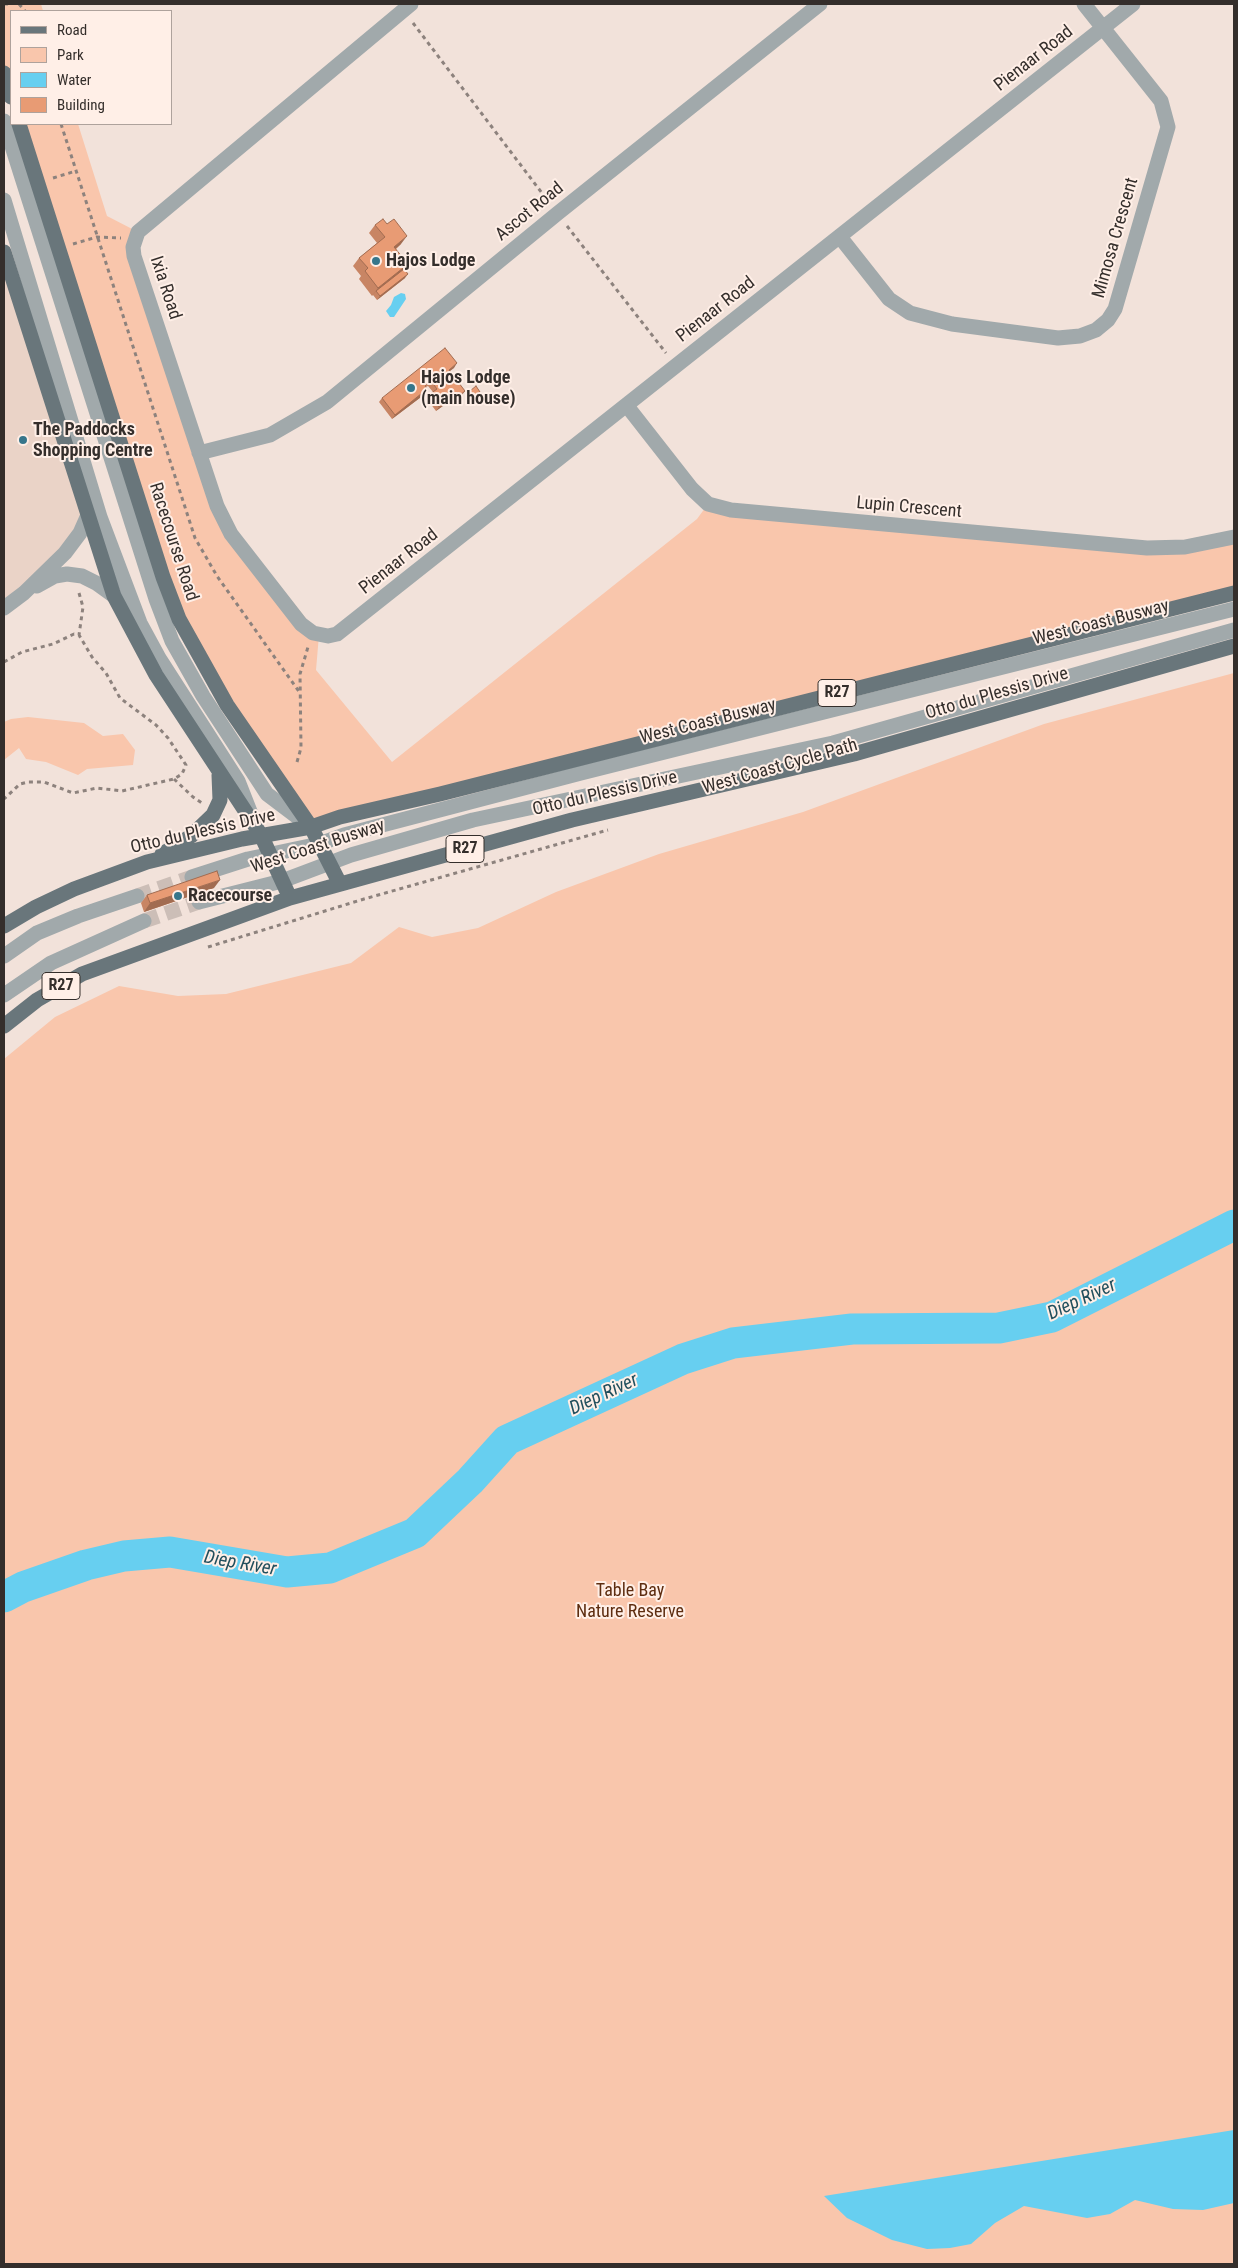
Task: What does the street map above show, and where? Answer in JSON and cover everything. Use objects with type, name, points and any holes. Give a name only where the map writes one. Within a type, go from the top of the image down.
[{"type":"main road","points":[[4,73],[10,94]]},
{"type":"main road","name":"Racecourse Road","points":[[20,125],[163,577],[179,619],[227,705],[311,827],[340,884]]},
{"type":"main road","points":[[4,252],[114,596],[156,675],[261,835],[290,898]]},
{"type":"main road","name":"Otto du Plessis Drive","points":[[4,926],[36,907],[74,889],[147,862],[261,835],[311,827],[340,816],[440,794],[1234,593]]},
{"type":"main road","name":"Otto du Plessis Drive","points":[[4,1026],[37,1000],[82,974],[290,898],[572,820],[854,754],[1234,646]]},
{"type":"main road","points":[[147,862],[180,844],[213,815],[220,800],[218,769]]},
{"type":"street","name":"Ascot Road","points":[[199,452],[270,435],[327,402],[558,213],[820,4]]},
{"type":"street","name":"Mimosa Crescent","points":[[840,237],[889,299],[910,313],[952,324],[1058,338],[1080,336],[1096,330],[1108,320],[1115,309],[1168,128],[1160,101],[1084,4]]},
{"type":"street","name":"Pienaar Road","points":[[316,634],[328,636],[337,634],[1133,4]]},
{"type":"street","name":"Ixia Road","points":[[316,634],[301,624],[231,534],[208,484],[134,256],[135,239],[138,232],[404,6]]},
{"type":"street","points":[[4,121],[156,599],[172,640],[203,696],[267,794],[311,827]]},
{"type":"street","points":[[4,200],[100,518],[140,623],[159,658],[238,781],[261,835]]},
{"type":"street","points":[[4,272],[15,285]]},
{"type":"street","name":"Lupin Crescent","points":[[627,406],[692,489],[708,504],[731,510],[1148,548],[1185,547],[1234,537]]},
{"type":"street","points":[[4,608],[24,593],[65,554],[80,533],[88,515]]},
{"type":"street","points":[[24,593],[55,576],[67,574],[82,576],[96,582],[114,596]]},
{"type":"street","name":"West Coast Busway","points":[[192,878],[248,859],[319,844],[344,835],[581,773],[1234,609]]},
{"type":"street","name":"West Coast Busway","points":[[199,902],[282,881],[328,863],[473,820],[832,744],[1234,630]]},
{"type":"street","points":[[4,956],[38,933],[78,916],[137,896]]},
{"type":"street","points":[[4,995],[51,963],[144,921]]},
{"type":"path","points":[[4,4],[10,4]]},
{"type":"path","points":[[404,6],[558,213],[676,365]]},
{"type":"path","points":[[61,125],[195,538],[217,576],[300,693]]},
{"type":"path","points":[[50,179],[76,171]]},
{"type":"path","points":[[81,242],[97,237],[135,239]]},
{"type":"path","points":[[4,799],[20,784],[28,782],[44,782],[73,793],[97,788],[122,791],[174,779],[185,770],[184,761],[156,725],[120,698],[106,673],[92,657],[79,635],[82,601],[76,586]]},
{"type":"path","points":[[4,662],[22,652],[53,644],[74,634],[79,635]]},
{"type":"path","points":[[297,762],[301,748],[300,674],[316,634]]},
{"type":"path","points":[[174,779],[193,798],[205,804]]},
{"type":"path","points":[[205,948],[364,899],[613,828]]},
{"type":"shaded area","points":[[4,252],[88,515],[80,533],[4,608]]},
{"type":"green space","points":[[4,4],[41,4],[43,10],[10,10],[10,94],[4,73]]},
{"type":"green space","points":[[19,125],[78,125],[107,216],[138,232],[135,239],[217,506],[319,635],[316,670],[392,762],[697,519],[708,504],[1147,548],[1234,537],[1234,593],[311,827],[179,619]]},
{"type":"green space","name":"Table Bay Nature Reserve","points":[[1234,673],[1234,2264],[4,2264],[4,1059],[55,1017],[119,986],[178,996],[226,994],[351,963],[399,927],[432,937],[478,928],[556,892],[659,854],[803,812],[1044,724]]},
{"type":"green space","points":[[28,717],[84,723],[103,736],[123,734],[135,750],[133,765],[87,769],[78,775],[46,762],[26,759],[19,748],[4,760],[4,722],[11,719]]},
{"type":"water","points":[[401,293],[405,294],[406,299],[394,317],[390,317],[386,311],[394,297]]},
{"type":"water","points":[[1234,2130],[1234,2203],[1203,2210],[1173,2209],[1135,2200],[1110,2214],[1087,2218],[1024,2206],[995,2223],[971,2244],[950,2248],[927,2249],[892,2240],[847,2218],[824,2196]]},
{"type":"building","name":"Hajos Lodge","points":[[383,219],[387,224],[394,219],[407,236],[394,247],[408,264],[378,288],[365,271],[368,268],[359,258],[385,237],[375,225]]},
{"type":"building","points":[[404,269],[408,274],[380,296],[376,291]]},
{"type":"building","name":"Hajos Lodge (main house)","points":[[445,348],[457,363],[449,370],[465,391],[456,398],[454,395],[439,407],[430,394],[437,389],[431,381],[425,386],[427,389],[395,415],[382,398]]},
{"type":"building","points":[[476,386],[480,392],[474,397],[470,391]]},
{"type":"building","points":[[217,871],[220,880],[150,903],[147,895]]},
{"type":"waterway","name":"Diep River","points":[[4,1597],[23,1587],[86,1565],[124,1556],[170,1552],[287,1572],[330,1568],[415,1533],[470,1481],[507,1440],[683,1359],[733,1343],[852,1329],[999,1328],[1052,1317],[1234,1225]]},
{"type":"tunnel","points":[[137,896],[192,877]]},
{"type":"tunnel","points":[[144,921],[199,902]]},
{"type":"place","name":"Hajos Lodge","points":[[376,261]]},
{"type":"place","name":"Hajos Lodge (main house)","points":[[411,388]]},
{"type":"place","name":"The Paddocks Shopping Centre","points":[[23,440]]},
{"type":"place","name":"Racecourse","points":[[178,896]]}]
